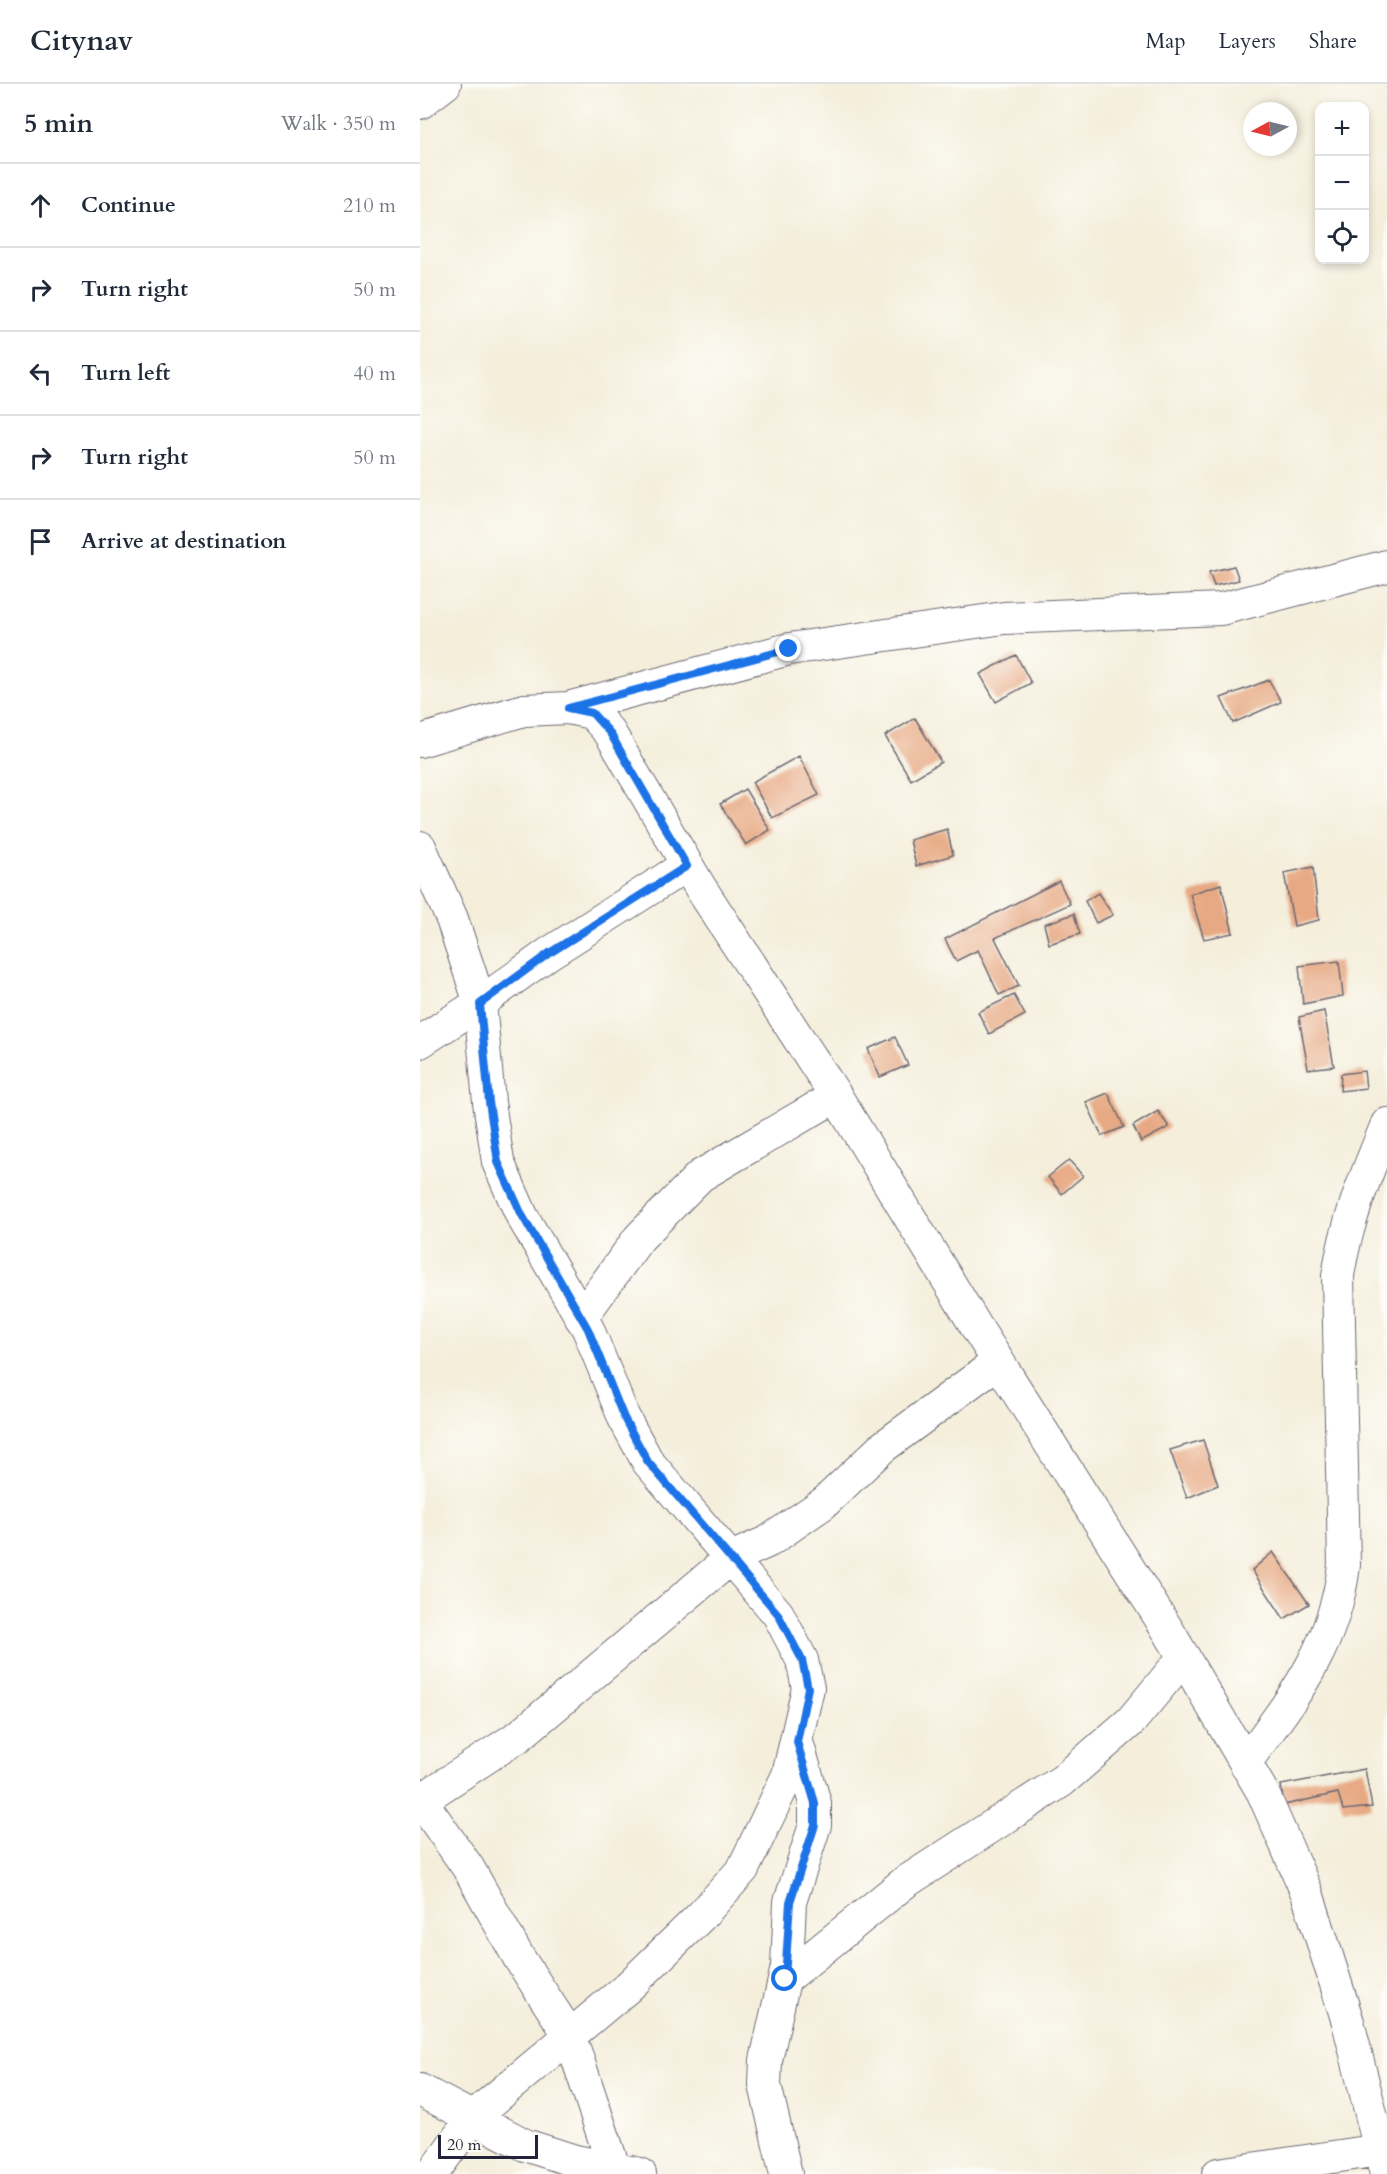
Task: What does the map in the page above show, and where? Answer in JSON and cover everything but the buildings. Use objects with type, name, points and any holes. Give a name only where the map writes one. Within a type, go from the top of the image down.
[{"type":"street","points":[[420,104],[445,84]]},
{"type":"street","points":[[420,741],[524,710],[568,708],[789,649],[1004,618],[1221,609],[1387,566]]},
{"type":"street","points":[[568,708],[592,713],[610,733],[687,866],[836,1096],[998,1362],[1184,1657],[1263,1793],[1307,1893],[1348,2022],[1383,2162],[1218,2174]]},
{"type":"street","points":[[420,847],[452,919],[480,1004],[489,1102],[498,1162],[522,1215],[581,1317],[624,1418],[648,1462],[778,1614],[802,1660],[808,1688],[788,1775],[743,1869],[701,1916],[627,1988],[474,2116],[432,2174]]},
{"type":"street","points":[[420,1042],[480,1004],[548,954],[687,866]]},
{"type":"street","points":[[581,1317],[639,1238],[700,1176],[836,1096]]},
{"type":"street","points":[[1245,1763],[1304,1683],[1330,1628],[1341,1590],[1344,1565],[1338,1276],[1344,1238],[1379,1157],[1387,1124]]},
{"type":"street","points":[[624,2173],[570,2036],[519,1958],[469,1869],[420,1799],[519,1737],[595,1670],[731,1558],[769,1541],[824,1503],[883,1447],[998,1362]]},
{"type":"street","points":[[785,1979],[904,1883],[1062,1781],[1131,1721],[1184,1657]]},
{"type":"street","points":[[786,2174],[765,2085],[766,2060],[785,1979],[790,1902],[815,1825],[815,1803],[797,1742]]},
{"type":"street","points":[[420,2090],[474,2116],[525,2145],[624,2173]]},
{"type":"route","points":[[785,1979],[790,1902],[815,1825],[815,1803],[797,1742],[808,1688],[802,1660],[778,1614],[648,1462],[624,1418],[588,1329],[522,1215],[498,1162],[489,1102],[480,1004],[548,954],[687,866],[610,733],[592,713],[568,708],[789,649]]}]
